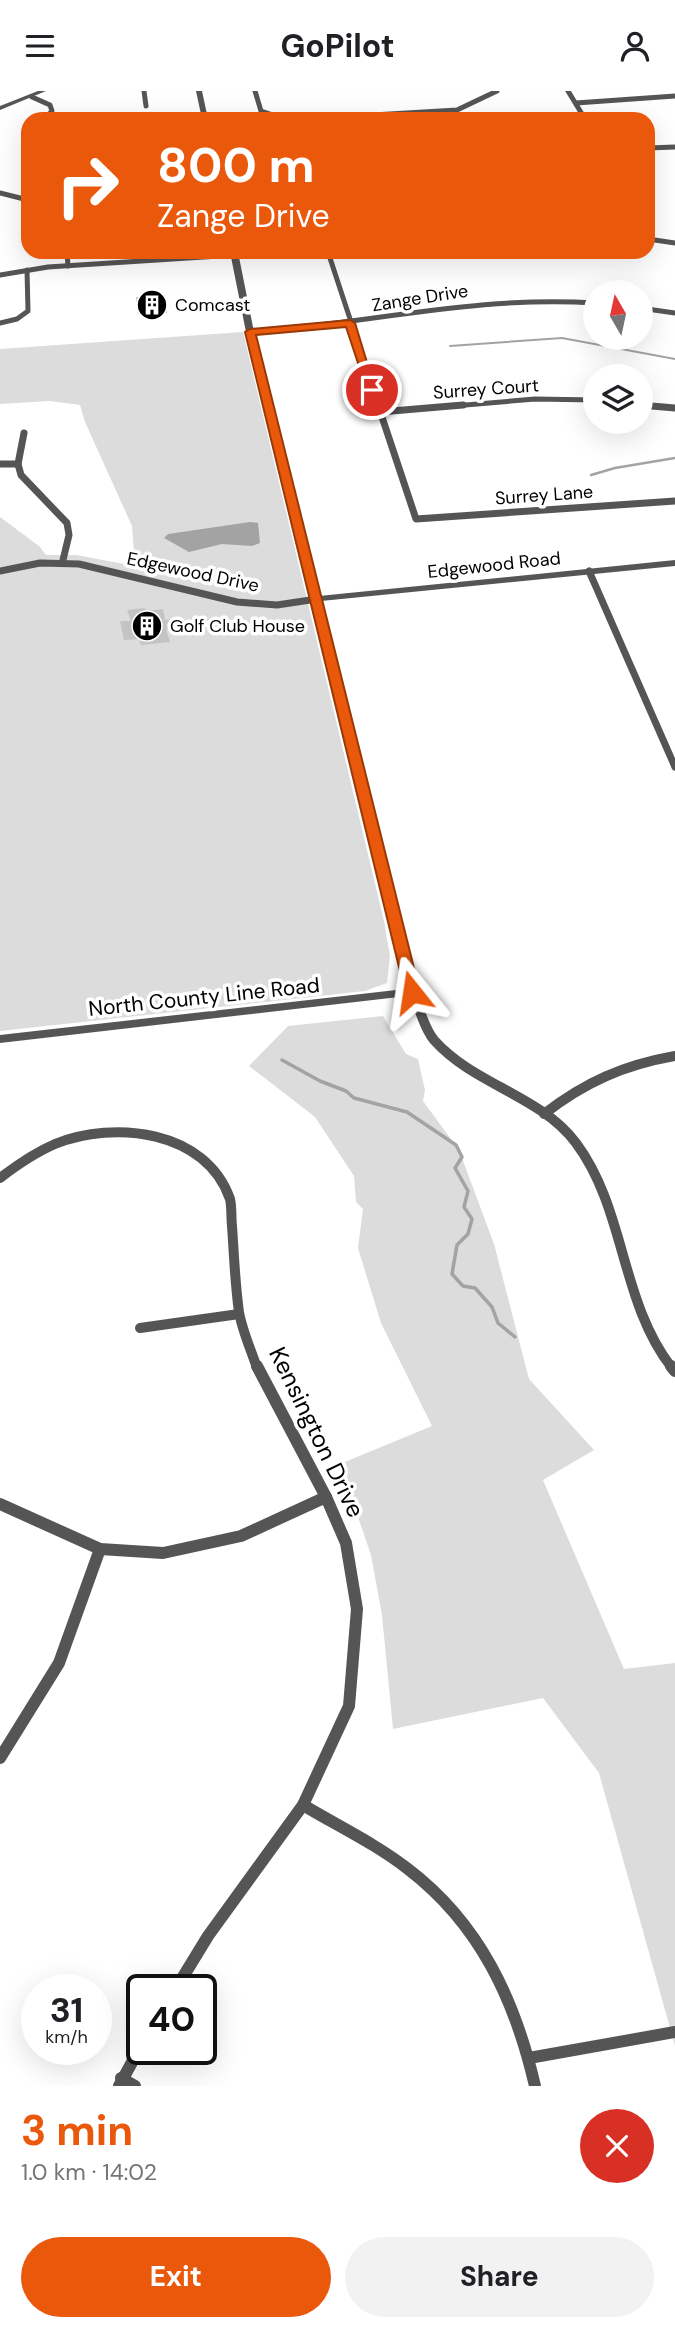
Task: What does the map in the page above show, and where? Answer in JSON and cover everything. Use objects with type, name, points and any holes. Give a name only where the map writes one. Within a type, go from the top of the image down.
[{"type":"street","points":[[0,108],[43,91]]},
{"type":"street","points":[[144,91],[146,106]]},
{"type":"street","points":[[199,91],[204,112]]},
{"type":"street","points":[[255,91],[263,112]]},
{"type":"street","points":[[423,112],[457,110],[497,91]]},
{"type":"street","points":[[568,91],[581,112]]},
{"type":"street","points":[[661,91],[666,97]]},
{"type":"street","points":[[576,103],[675,96]]},
{"type":"street","points":[[32,97],[50,105],[51,112]]},
{"type":"street","points":[[655,147],[675,146]]},
{"type":"street","points":[[0,193],[20,198]]},
{"type":"street","points":[[655,240],[675,243]]},
{"type":"street","points":[[68,259],[68,266]]},
{"type":"street","points":[[0,275],[139,259]]},
{"type":"street","points":[[235,259],[250,332],[412,992],[421,1007],[428,1033],[456,1059],[544,1114],[575,1142],[597,1178],[645,1324],[675,1371]]},
{"type":"street","points":[[330,259],[380,412]]},
{"type":"street","points":[[0,323],[17,319],[28,311],[27,270]]},
{"type":"street","name":"Zange Drive","points":[[250,332],[350,323],[486,302],[542,300],[583,302]]},
{"type":"street","points":[[653,310],[675,313]]},
{"type":"street","name":"Surrey Court","points":[[380,412],[535,399],[583,400]]},
{"type":"street","points":[[653,406],[675,408]]},
{"type":"street","name":"Surrey Lane","points":[[380,412],[415,519],[675,501]]},
{"type":"street","points":[[0,571],[19,565],[63,561],[69,527],[26,483],[18,464],[24,433]]},
{"type":"street","points":[[0,464],[18,464]]},
{"type":"street","name":"Edgewood Drive","points":[[63,561],[242,602],[278,604],[317,599]]},
{"type":"street","name":"Edgewood Road","points":[[317,599],[675,563]]},
{"type":"street","points":[[589,571],[675,767]]},
{"type":"street","name":"North County Line Road","points":[[0,1039],[412,992]]},
{"type":"street","points":[[544,1114],[575,1089],[604,1074],[634,1063],[675,1056]]},
{"type":"street","name":"Kensington Drive","points":[[0,1178],[20,1161],[41,1150],[104,1132],[147,1134],[168,1139],[202,1158],[217,1173],[230,1200],[239,1314],[257,1367],[326,1497],[346,1543],[357,1609],[349,1706],[303,1805],[208,1936],[185,1974]]},
{"type":"street","points":[[140,1328],[239,1314]]},
{"type":"street","points":[[0,1504],[100,1549],[163,1553],[241,1536],[326,1497]]},
{"type":"street","points":[[0,1758],[59,1663],[100,1549]]},
{"type":"street","points":[[303,1805],[407,1868],[437,1894],[463,1922],[501,1979],[529,2058],[535,2086]]},
{"type":"street","points":[[529,2058],[675,2032]]},
{"type":"street","points":[[130,2065],[120,2082],[135,2086]]},
{"type":"shaded area","points":[[243,332],[384,921],[390,956],[387,983],[365,991],[0,1031],[0,517],[39,546],[46,555],[76,555],[135,566],[132,526],[85,422],[80,405],[49,401],[0,404],[0,349]]},
{"type":"shaded area","points":[[258,523],[260,543],[252,546],[222,544],[189,552],[164,538],[168,534]]},
{"type":"shaded area","points":[[383,1016],[406,1054],[418,1059],[425,1090],[423,1101],[459,1150],[494,1244],[529,1379],[594,1450],[543,1480],[624,1669],[675,1663],[675,2046],[599,1773],[543,1698],[393,1729],[382,1615],[371,1555],[340,1464],[432,1426],[381,1323],[358,1248],[363,1209],[356,1202],[354,1176],[315,1117],[249,1066],[288,1026]]},
{"type":"building","name":"Comcast","points":[[165,295],[167,313],[138,314],[136,297]]},
{"type":"building","name":"Golf Club House","points":[[145,608],[146,611],[163,609],[165,620],[171,619],[173,630],[166,630],[170,642],[141,645],[139,639],[124,640],[120,621],[131,621],[127,610]]},
{"type":"waterway","points":[[450,346],[562,338],[675,359]]},
{"type":"waterway","points":[[591,475],[615,468],[675,458]]},
{"type":"waterway","points":[[282,1060],[320,1081],[346,1091],[354,1098],[407,1112],[456,1145],[462,1157],[455,1168],[468,1191],[464,1207],[472,1219],[468,1234],[457,1245],[452,1274],[463,1286],[475,1288],[492,1307],[498,1323],[515,1337]]},
{"type":"place","name":"Comcast","points":[[152,305]]},
{"type":"place","name":"Golf Club House","points":[[147,626]]},
{"type":"route","points":[[372,390],[350,323],[298,330],[250,332],[412,992]]}]
